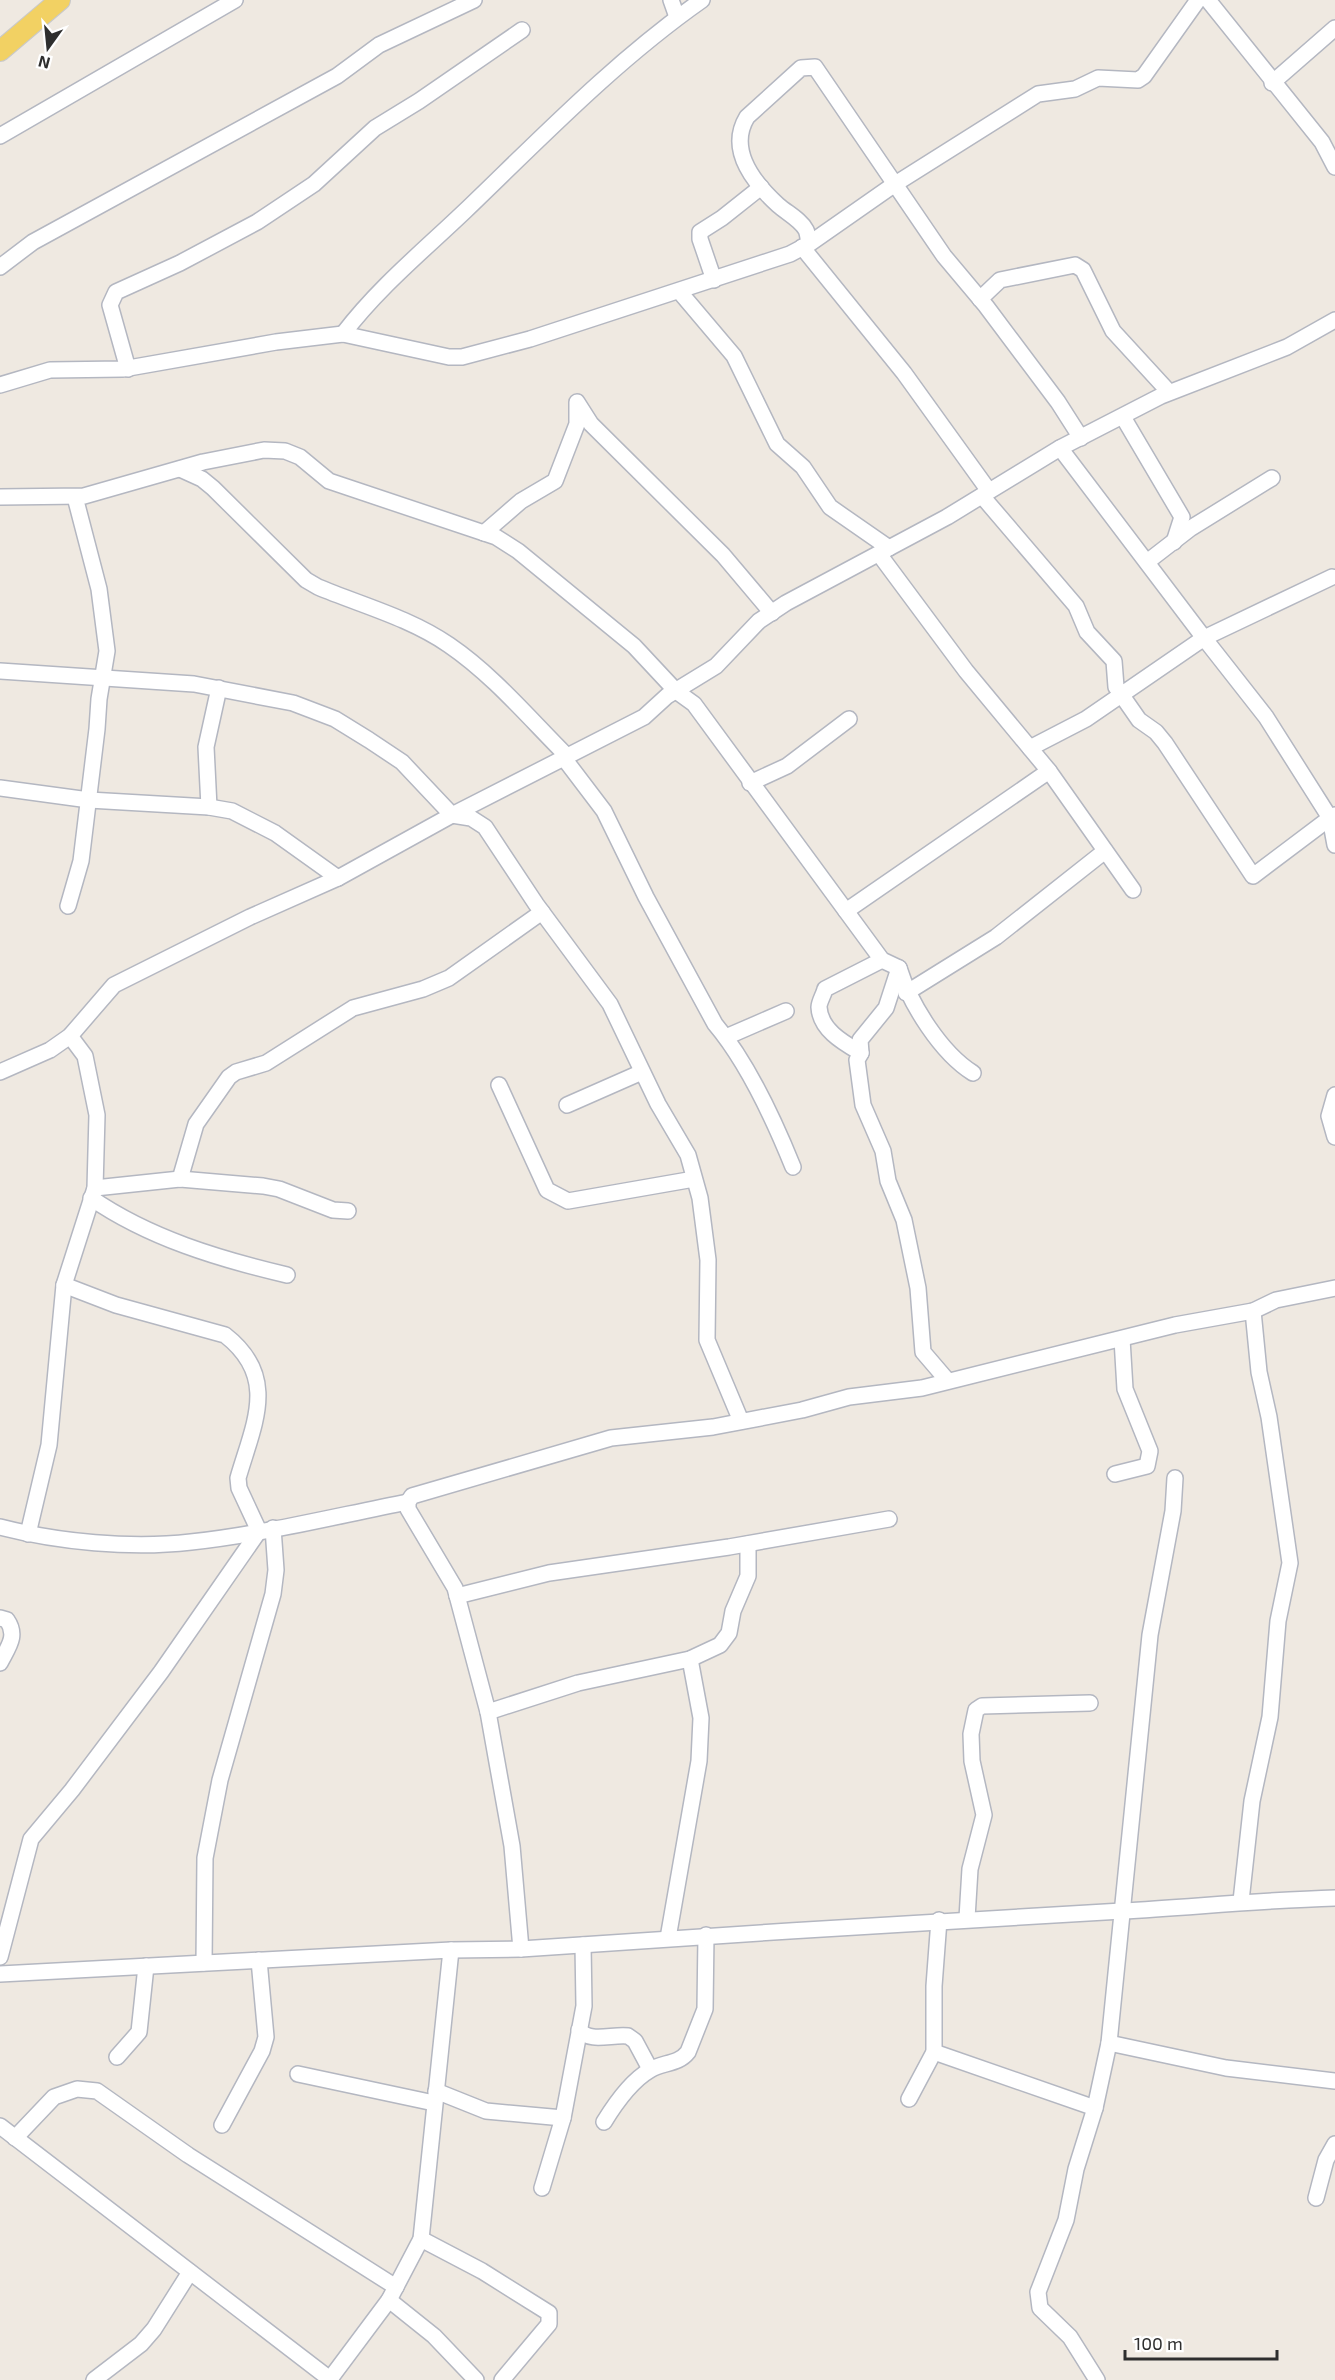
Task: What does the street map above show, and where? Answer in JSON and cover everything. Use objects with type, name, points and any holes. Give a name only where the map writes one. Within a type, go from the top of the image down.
[{"type":"main road","points":[[0,51],[60,0]]},
{"type":"street","points":[[0,136],[235,0]]},
{"type":"street","points":[[0,267],[33,242],[337,76],[379,45],[474,0]]},
{"type":"street","points":[[671,0],[677,17]]},
{"type":"street","points":[[343,334],[370,299],[464,212],[539,136],[677,17],[702,0]]},
{"type":"street","points":[[0,385],[50,370],[128,369],[276,342],[343,334],[449,357],[462,357],[530,339],[714,280],[773,261],[806,246],[897,183],[1038,94],[1075,89],[1098,78],[1138,80],[1144,76],[1198,0]]},
{"type":"street","points":[[1208,0],[1333,157]]},
{"type":"street","points":[[1272,83],[1335,28]]},
{"type":"street","points":[[128,369],[110,305],[116,292],[180,263],[257,222],[314,184],[375,128],[419,101],[522,30]]},
{"type":"street","points":[[1081,438],[1058,402],[980,299],[944,256],[897,183],[815,67],[801,68],[754,109],[743,124],[741,156],[761,187],[802,225],[806,246],[904,373],[986,494],[1076,606],[1087,632],[1111,655],[1114,661],[1114,680],[1120,693],[1139,720],[1156,732],[1166,743],[1253,876],[1332,816]]},
{"type":"street","points":[[714,280],[700,239],[700,231],[723,218],[761,187]]},
{"type":"street","points":[[980,299],[1000,280],[1075,265],[1083,270],[1113,331],[1168,392]]},
{"type":"street","points":[[679,291],[734,356],[777,444],[803,467],[830,507],[884,551],[966,671],[1049,771],[1133,890]]},
{"type":"street","points":[[0,1072],[50,1050],[70,1036],[114,985],[250,917],[338,878],[452,815],[644,717],[675,691],[716,666],[759,621],[771,613],[986,494],[1060,448],[1168,392],[1287,347],[1335,320]]},
{"type":"street","points":[[484,533],[521,501],[555,481],[578,423],[577,402],[591,424],[723,555],[771,613]]},
{"type":"street","points":[[1123,417],[1182,517],[1174,542]]},
{"type":"street","points":[[1060,448],[1266,717],[1332,816],[1335,845]]},
{"type":"street","points":[[0,497],[75,497],[105,492],[180,469],[264,450],[285,451],[300,457],[329,481],[484,533],[518,550],[634,646],[675,691],[694,704],[882,960],[899,968],[906,993],[955,1061],[973,1073]]},
{"type":"street","points":[[180,469],[202,479],[213,488],[306,580],[422,629],[449,645],[489,678],[565,756],[604,811],[715,1024],[726,1037],[776,1125],[793,1167]]},
{"type":"street","points":[[1147,562],[1272,478]]},
{"type":"street","points":[[68,906],[81,861],[99,699],[107,651],[99,589],[75,497]]},
{"type":"street","points":[[1030,748],[1086,719],[1120,693],[1204,638],[1332,577]]},
{"type":"street","points":[[0,671],[194,684],[293,703],[335,719],[402,762],[452,815],[471,818],[485,827],[542,912],[610,1004],[658,1104],[682,1143],[700,1198],[708,1260],[707,1340],[741,1421]]},
{"type":"street","points":[[209,807],[206,747],[219,688]]},
{"type":"street","points":[[750,783],[787,766],[849,719]]},
{"type":"street","points":[[846,911],[1049,771]]},
{"type":"street","points":[[0,788],[89,800],[209,807],[232,811],[275,833],[338,878]]},
{"type":"street","points":[[906,993],[996,937],[1105,851]]},
{"type":"street","points":[[180,1179],[196,1124],[229,1077],[236,1071],[266,1063],[353,1008],[423,990],[449,978],[542,912]]},
{"type":"street","points":[[861,1053],[837,1040],[826,1026],[819,1007],[825,989],[882,960]]},
{"type":"street","points":[[899,968],[886,1008],[860,1040],[861,1053],[857,1060],[863,1105],[883,1150],[888,1181],[904,1220],[918,1288],[923,1352],[947,1380]]},
{"type":"street","points":[[726,1037],[786,1011]]},
{"type":"street","points":[[27,1534],[49,1445],[64,1285],[93,1193],[97,1114],[85,1056],[70,1036]]},
{"type":"street","points":[[567,1106],[642,1072]]},
{"type":"street","points":[[499,1085],[547,1190],[568,1201],[694,1179]]},
{"type":"street","points":[[1335,1095],[1329,1116],[1335,1137]]},
{"type":"street","points":[[93,1193],[180,1179],[279,1189],[333,1210],[348,1211]]},
{"type":"street","points":[[93,1193],[125,1220],[217,1257],[287,1275]]},
{"type":"street","points":[[64,1285],[116,1305],[225,1335],[239,1346],[257,1376],[256,1416],[238,1478],[239,1488],[266,1529],[276,1570],[273,1594],[220,1780],[205,1858],[204,1963]]},
{"type":"street","points":[[521,1949],[512,1846],[488,1712],[457,1596],[408,1509],[408,1502],[412,1496],[611,1438],[741,1421],[849,1397],[922,1388],[1175,1325],[1253,1311],[1276,1300],[1335,1288]]},
{"type":"street","points":[[1241,1901],[1252,1801],[1270,1717],[1278,1621],[1290,1563],[1269,1417],[1259,1372],[1253,1311]]},
{"type":"street","points":[[1115,1474],[1147,1466],[1150,1460],[1150,1451],[1125,1389],[1122,1339]]},
{"type":"street","points":[[1097,2380],[1070,2337],[1040,2308],[1038,2292],[1066,2220],[1076,2169],[1095,2108],[1109,2043],[1150,1635],[1173,1511],[1175,1478]]},
{"type":"street","points":[[0,1527],[27,1534],[106,1543],[189,1543],[408,1502]]},
{"type":"street","points":[[457,1596],[549,1573],[748,1544],[889,1519]]},
{"type":"street","points":[[1,1951],[31,1839],[72,1791],[266,1529]]},
{"type":"street","points":[[488,1712],[599,1677],[690,1659],[720,1645],[729,1633],[733,1611],[749,1570],[748,1544]]},
{"type":"street","points":[[0,1618],[7,1620],[14,1629],[13,1638],[0,1663]]},
{"type":"street","points":[[668,1938],[699,1761],[701,1718],[690,1659]]},
{"type":"street","points":[[967,1918],[970,1869],[984,1815],[972,1761],[971,1734],[976,1710],[982,1706],[1090,1703]]},
{"type":"street","points":[[0,1974],[451,1950],[521,1949],[967,1918],[1124,1911],[1241,1901],[1335,1898]]},
{"type":"street","points":[[909,2099],[934,2052],[934,1986],[939,1920]]},
{"type":"street","points":[[604,2122],[615,2103],[650,2069],[683,2058],[703,2019],[705,2009],[706,1935]]},
{"type":"street","points":[[542,2188],[563,2118],[579,2030],[585,1991],[583,1945]]},
{"type":"street","points":[[0,2126],[330,2380],[392,2294],[421,2239],[451,1950]]},
{"type":"street","points":[[222,2125],[262,2051],[266,2037],[259,1960]]},
{"type":"street","points":[[117,2057],[139,2032],[146,1966]]},
{"type":"street","points":[[579,2030],[584,2036],[591,2038],[628,2036],[635,2041],[650,2069]]},
{"type":"street","points":[[1109,2043],[1226,2068],[1335,2081]]},
{"type":"street","points":[[934,2052],[1095,2108]]},
{"type":"street","points":[[298,2074],[435,2097],[486,2111],[563,2118]]},
{"type":"street","points":[[15,2138],[54,2097],[77,2089],[97,2091],[392,2294],[476,2380]]},
{"type":"street","points":[[1316,2198],[1326,2160],[1335,2144]]},
{"type":"street","points":[[421,2239],[482,2271],[549,2313],[549,2324],[502,2380]]},
{"type":"street","points":[[94,2380],[112,2375],[141,2344],[154,2329],[190,2272]]}]
